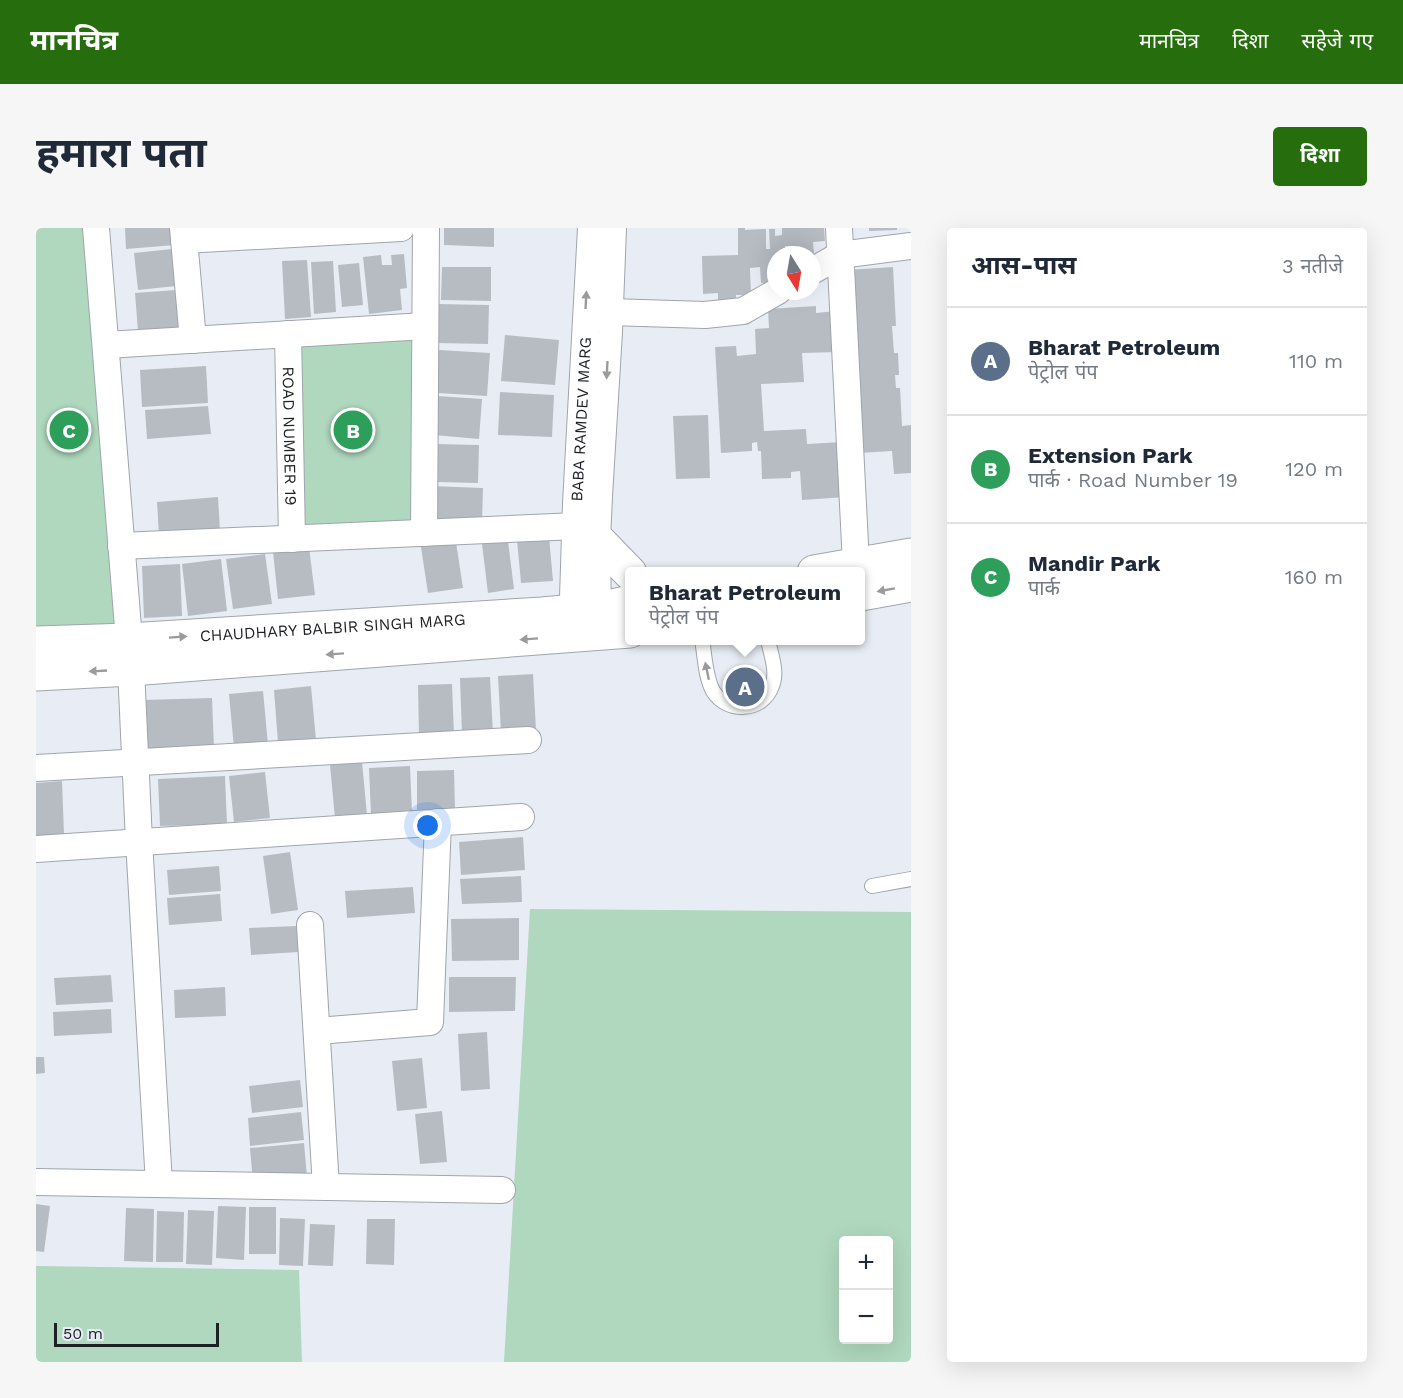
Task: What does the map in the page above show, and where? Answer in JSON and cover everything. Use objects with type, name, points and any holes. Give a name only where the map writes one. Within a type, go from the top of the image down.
[{"type":"street","points":[[96,228],[130,654],[159,1184]]},
{"type":"street","points":[[193,340],[184,234],[402,228]]},
{"type":"street","points":[[424,533],[426,228]]},
{"type":"street","name":"BABA RAMDEV MARG","points":[[587,532],[576,504],[591,228]]},
{"type":"street","name":"BABA RAMDEV MARG","points":[[594,624],[587,532],[610,312],[613,228]]},
{"type":"street","points":[[839,228],[857,567]]},
{"type":"street","points":[[821,266],[840,255],[911,246]]},
{"type":"street","points":[[610,312],[705,315],[743,311],[767,297]]},
{"type":"street","points":[[106,345],[425,326]]},
{"type":"street","name":"ROAD NUMBER 19","points":[[288,334],[292,539]]},
{"type":"street","points":[[122,546],[424,533],[587,532],[625,568]]},
{"type":"street","points":[[865,576],[911,555]]},
{"type":"street","points":[[865,580],[911,585]]},
{"type":"street","name":"CHAUDHARY BALBIR SINGH MARG","points":[[36,674],[130,654],[594,624],[625,605]]},
{"type":"street","name":"CHAUDHARY BALBIR SINGH MARG","points":[[36,644],[130,654]]},
{"type":"street","points":[[36,768],[528,740]]},
{"type":"street","points":[[36,849],[521,817]]},
{"type":"street","points":[[317,1031],[430,1022],[438,822]]},
{"type":"street","points":[[310,925],[326,1187]]},
{"type":"street","points":[[36,1182],[502,1190]]},
{"type":"lane","points":[[703,645],[713,691],[729,705],[741,708],[763,701],[773,685],[775,676],[769,645]]},
{"type":"lane","points":[[872,886],[911,879]]},
{"type":"green space","points":[[36,228],[83,228],[123,632],[36,636]]},
{"type":"green space","points":[[288,334],[416,336],[416,524],[292,539]]},
{"type":"green space","points":[[530,909],[911,912],[911,1362],[504,1362]]},
{"type":"green space","points":[[36,1266],[299,1270],[302,1362],[36,1362]]},
{"type":"building","points":[[125,228],[174,228],[175,245],[126,249]]},
{"type":"building","points":[[444,228],[494,228],[494,247],[444,245]]},
{"type":"building","points":[[738,228],[766,229],[767,283],[761,283],[760,267],[750,268],[751,295],[736,295],[736,307],[718,307],[718,293],[703,294],[702,256],[738,255]]},
{"type":"building","points":[[782,228],[824,228],[825,241],[813,242],[813,246],[770,246],[769,229],[775,229],[775,236],[782,235]]},
{"type":"building","points":[[869,228],[897,228],[897,230],[869,231]]},
{"type":"building","points":[[172,249],[176,286],[138,290],[134,253]]},
{"type":"building","points":[[404,254],[407,288],[400,289],[402,310],[369,314],[363,257],[381,255],[382,265],[392,265],[391,255]]},
{"type":"building","points":[[307,260],[311,317],[285,319],[282,261]]},
{"type":"building","points":[[333,261],[336,312],[314,314],[311,262]]},
{"type":"building","points":[[359,263],[363,305],[342,307],[338,265]]},
{"type":"building","points":[[442,267],[491,267],[491,301],[441,300]]},
{"type":"building","points":[[893,267],[896,326],[892,326],[894,353],[898,353],[899,375],[895,375],[896,388],[900,388],[902,426],[911,425],[911,473],[894,474],[892,451],[858,453],[847,270]]},
{"type":"building","points":[[176,290],[179,328],[138,331],[135,293]]},
{"type":"building","points":[[437,304],[489,305],[488,344],[436,343]]},
{"type":"building","points":[[816,306],[816,313],[836,311],[838,352],[802,353],[804,382],[761,384],[764,431],[806,429],[807,444],[843,442],[846,497],[802,500],[800,471],[791,472],[791,478],[762,479],[761,451],[758,451],[757,442],[752,443],[752,451],[721,453],[715,347],[736,346],[737,356],[756,354],[755,329],[769,328],[768,309]]},
{"type":"building","points":[[505,335],[559,340],[555,385],[501,381]]},
{"type":"building","points":[[439,350],[490,353],[487,396],[437,393]]},
{"type":"building","points":[[206,366],[208,403],[142,407],[140,370]]},
{"type":"building","points":[[500,392],[554,395],[552,437],[498,435]]},
{"type":"building","points":[[437,396],[482,399],[479,439],[434,435]]},
{"type":"building","points":[[208,406],[211,434],[147,439],[145,410]]},
{"type":"building","points":[[708,415],[710,478],[676,479],[673,416]]},
{"type":"building","points":[[436,444],[479,445],[478,483],[436,482]]},
{"type":"building","points":[[431,486],[483,488],[482,523],[430,521]]},
{"type":"building","points":[[218,497],[220,531],[159,535],[157,502]]},
{"type":"building","points":[[507,533],[514,589],[488,593],[481,536]]},
{"type":"building","points":[[455,536],[463,588],[428,593],[420,541]]},
{"type":"building","points":[[549,537],[553,581],[521,583],[517,540]]},
{"type":"building","points":[[309,547],[315,595],[278,599],[273,552]]},
{"type":"building","points":[[265,554],[272,604],[233,609],[226,559]]},
{"type":"building","points":[[221,559],[227,611],[188,616],[182,564]]},
{"type":"building","points":[[180,564],[182,616],[144,618],[142,566]]},
{"type":"building","points":[[533,674],[536,730],[501,732],[498,676]]},
{"type":"building","points":[[490,677],[493,734],[462,735],[460,678]]},
{"type":"building","points":[[452,684],[454,735],[419,736],[418,685]]},
{"type":"building","points":[[311,686],[316,740],[278,743],[274,690]]},
{"type":"building","points":[[263,691],[268,745],[234,748],[229,694]]},
{"type":"building","points":[[212,698],[214,748],[145,750],[144,700]]},
{"type":"building","points":[[362,762],[367,815],[335,818],[330,765]]},
{"type":"building","points":[[410,766],[412,813],[371,815],[369,768]]},
{"type":"building","points":[[454,770],[455,809],[417,810],[417,771]]},
{"type":"building","points":[[265,772],[270,818],[234,822],[229,776]]},
{"type":"building","points":[[225,776],[227,824],[160,826],[158,779]]},
{"type":"building","points":[[62,781],[64,835],[36,836],[36,783]]},
{"type":"building","points":[[523,837],[525,870],[461,875],[459,842]]},
{"type":"building","points":[[290,852],[298,910],[271,914],[263,856]]},
{"type":"building","points":[[219,866],[221,891],[169,895],[167,870]]},
{"type":"building","points":[[521,876],[522,902],[462,904],[460,879]]},
{"type":"building","points":[[413,887],[415,913],[347,918],[345,891]]},
{"type":"building","points":[[220,894],[222,921],[169,925],[167,898]]},
{"type":"building","points":[[519,918],[519,960],[452,961],[451,919]]},
{"type":"building","points":[[297,926],[299,952],[251,955],[249,928]]},
{"type":"building","points":[[111,975],[113,1002],[56,1005],[54,978]]},
{"type":"building","points":[[449,977],[516,977],[515,1011],[449,1012]]},
{"type":"building","points":[[225,987],[226,1016],[175,1018],[174,990]]},
{"type":"building","points":[[111,1009],[112,1033],[54,1036],[53,1012]]},
{"type":"building","points":[[487,1032],[490,1089],[461,1091],[458,1034]]},
{"type":"building","points":[[36,1057],[44,1057],[45,1073],[36,1074]]},
{"type":"building","points":[[422,1058],[427,1108],[397,1111],[392,1061]]},
{"type":"building","points":[[300,1080],[303,1107],[252,1113],[249,1086]]},
{"type":"building","points":[[442,1111],[447,1162],[420,1164],[415,1114]]},
{"type":"building","points":[[301,1112],[304,1140],[250,1146],[248,1118]]},
{"type":"building","points":[[304,1143],[307,1177],[253,1182],[250,1148]]},
{"type":"building","points":[[36,1204],[50,1206],[44,1252],[36,1251]]},
{"type":"building","points":[[218,1206],[246,1207],[244,1260],[216,1258]]},
{"type":"building","points":[[249,1207],[276,1207],[276,1254],[249,1254]]},
{"type":"building","points":[[126,1208],[154,1209],[153,1262],[124,1261]]},
{"type":"building","points":[[188,1210],[214,1211],[212,1265],[186,1264]]},
{"type":"building","points":[[157,1211],[184,1212],[183,1262],[156,1262]]},
{"type":"building","points":[[280,1218],[305,1219],[303,1266],[279,1265]]},
{"type":"building","points":[[367,1219],[395,1219],[394,1265],[366,1264]]},
{"type":"building","points":[[310,1224],[335,1225],[333,1266],[308,1265]]},
{"type":"place","name":"Mandir Park","points":[[69,430]]},
{"type":"place","name":"Extension Park","points":[[353,430]]},
{"type":"place","name":"Bharat Petroleum","points":[[745,687]]}]
